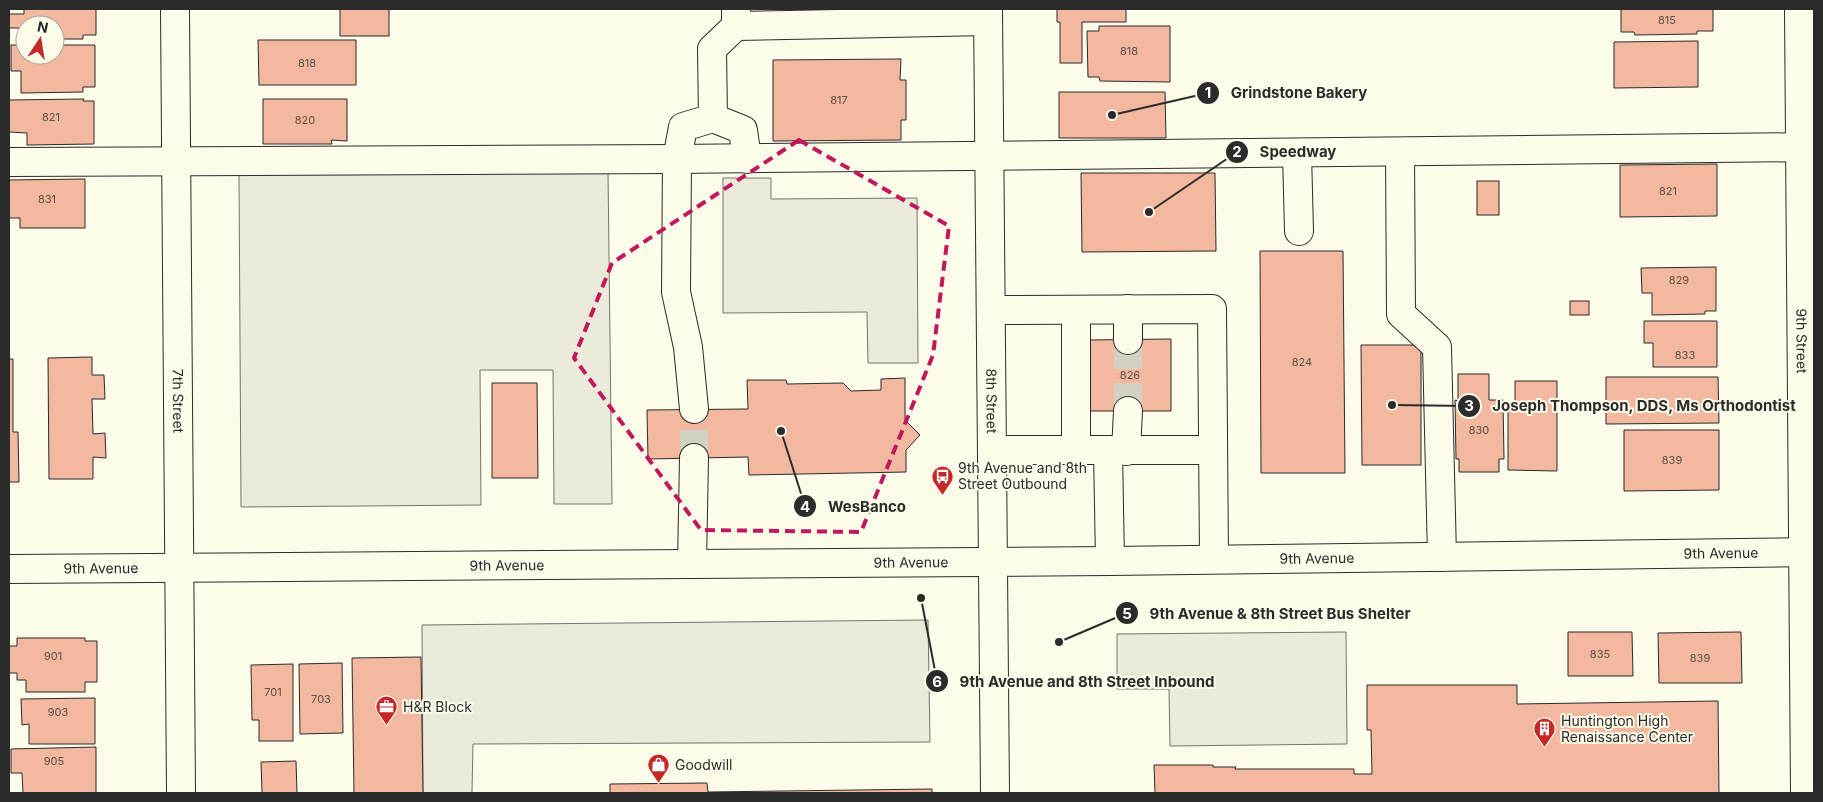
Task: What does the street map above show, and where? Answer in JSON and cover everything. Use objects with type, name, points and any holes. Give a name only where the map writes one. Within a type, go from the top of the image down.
[{"type":"street","name":"7th Street","points":[[175,9],[181,793]]},
{"type":"street","name":"9th Street","points":[[1799,9],[1807,148],[1809,552],[1805,793]]},
{"type":"street","points":[[712,118],[712,49],[736,18],[988,15]]},
{"type":"street","name":"8th Street","points":[[988,15],[995,793]]},
{"type":"street","points":[[694,409],[688,347],[676,292],[677,159],[684,127],[712,118],[743,130],[747,158]]},
{"type":"street","points":[[9,162],[677,159],[1807,148]]},
{"type":"street","points":[[1400,152],[1401,314],[1437,347],[1442,556]]},
{"type":"street","points":[[1297,153],[1299,231]]},
{"type":"street","points":[[1128,309],[1128,340]]},
{"type":"street","points":[[992,310],[1212,309],[1214,559]]},
{"type":"street","points":[[1076,310],[1076,451]]},
{"type":"street","points":[[1110,561],[1117,451],[1128,411]]},
{"type":"street","points":[[993,450],[1212,450]]},
{"type":"street","points":[[692,564],[694,458]]},
{"type":"street","name":"9th Avenue","points":[[9,569],[1110,561],[1809,552]]},
{"type":"highlighted area","points":[[799,140],[949,226],[933,355],[861,532],[701,530],[574,358],[612,263]]},
{"type":"shaded area","points":[[608,171],[612,504],[554,504],[553,370],[480,370],[481,505],[241,507],[239,174]]},
{"type":"shaded area","points":[[723,178],[771,178],[771,199],[917,198],[918,363],[868,363],[867,312],[723,313]]},
{"type":"shaded area","points":[[928,620],[930,742],[473,744],[472,793],[423,793],[422,625]]},
{"type":"shaded area","points":[[1346,632],[1347,744],[1170,746],[1169,689],[1117,689],[1117,634]]},
{"type":"building","points":[[24,9],[96,9],[96,35],[83,35],[83,39],[65,39],[65,15],[15,15],[15,28],[9,28],[9,14],[24,14]]},
{"type":"building","points":[[340,9],[389,9],[389,36],[340,36]]},
{"type":"building","points":[[1057,9],[1126,9],[1126,22],[1082,22],[1082,63],[1060,63],[1060,22],[1057,22]]},
{"type":"building","points":[[1621,9],[1713,9],[1713,31],[1697,31],[1697,34],[1635,35],[1634,32],[1621,32]]},
{"type":"building","points":[[1099,26],[1170,26],[1170,82],[1100,81],[1099,77],[1088,77],[1087,31],[1099,31]]},
{"type":"building","points":[[258,40],[356,40],[356,85],[259,85]]},
{"type":"building","points":[[1698,41],[1698,87],[1614,88],[1614,42]]},
{"type":"building","points":[[11,45],[15,45],[15,65],[65,65],[65,45],[95,45],[95,87],[83,87],[83,92],[21,93],[21,71],[11,71]]},
{"type":"building","points":[[901,59],[900,80],[906,80],[906,120],[901,120],[901,140],[773,141],[773,60]]},
{"type":"building","points":[[1059,92],[1165,92],[1166,138],[1059,138]]},
{"type":"building","points":[[84,99],[83,101],[94,101],[94,144],[27,145],[27,133],[9,132],[9,100]]},
{"type":"building","points":[[263,99],[347,99],[347,141],[331,140],[332,144],[263,144]]},
{"type":"building","points":[[1717,164],[1717,216],[1620,217],[1620,165]]},
{"type":"building","points":[[1081,173],[1215,173],[1216,251],[1082,252]]},
{"type":"building","points":[[85,179],[85,228],[20,228],[20,218],[9,218],[9,180]]},
{"type":"building","points":[[1477,181],[1499,181],[1499,215],[1477,215]]},
{"type":"building","points":[[1260,251],[1343,251],[1345,473],[1261,473]]},
{"type":"building","points":[[1716,267],[1716,311],[1705,311],[1705,314],[1652,315],[1652,293],[1642,293],[1641,268]]},
{"type":"building","points":[[1570,301],[1589,301],[1589,315],[1570,315]]},
{"type":"building","points":[[1644,321],[1717,321],[1717,367],[1653,367],[1653,343],[1644,343]]},
{"type":"building","points":[[1171,339],[1171,411],[1088,411],[1088,340]]},
{"type":"building","points":[[1361,345],[1421,345],[1421,465],[1362,465]]},
{"type":"building","points":[[92,357],[92,375],[104,375],[105,399],[92,399],[93,434],[105,433],[106,458],[93,457],[93,479],[49,479],[48,358]]},
{"type":"building","points":[[9,359],[13,359],[13,432],[18,432],[19,482],[9,482]]},
{"type":"building","points":[[1458,374],[1489,374],[1489,400],[1503,400],[1504,459],[1499,459],[1499,472],[1459,472],[1459,459],[1456,459],[1455,400],[1458,401]]},
{"type":"building","points":[[1606,377],[1718,377],[1719,423],[1606,424]]},
{"type":"building","points":[[905,378],[905,420],[920,435],[906,450],[906,472],[749,475],[748,457],[648,459],[647,410],[748,409],[747,380],[786,380],[787,384],[843,383],[851,391],[881,390],[881,379]]},
{"type":"building","points":[[1515,381],[1557,381],[1557,471],[1508,470],[1508,407],[1515,407]]},
{"type":"building","points":[[492,383],[537,383],[538,478],[492,478]]},
{"type":"building","points":[[1624,430],[1719,430],[1719,490],[1624,491]]},
{"type":"building","points":[[1568,632],[1632,632],[1633,676],[1568,676]]},
{"type":"building","points":[[1741,632],[1742,683],[1659,683],[1658,633]]},
{"type":"building","points":[[17,638],[85,638],[85,641],[97,641],[97,682],[85,682],[85,692],[26,692],[26,680],[17,680],[17,673],[9,673],[9,646],[17,646]]},
{"type":"building","name":"H&R Block","points":[[421,657],[423,793],[354,793],[352,658]]},
{"type":"building","points":[[342,663],[343,733],[300,734],[299,664]]},
{"type":"building","points":[[293,664],[293,741],[259,741],[259,720],[252,720],[251,665]]},
{"type":"building","name":"Huntington High Renaissance Center","points":[[1367,685],[1517,685],[1517,704],[1718,701],[1719,793],[1155,793],[1154,765],[1213,765],[1213,767],[1236,767],[1235,769],[1354,769],[1354,774],[1372,774],[1371,730],[1367,730]]},
{"type":"building","points":[[95,698],[95,744],[29,744],[29,724],[22,725],[21,699]]},
{"type":"building","points":[[96,747],[96,793],[23,793],[22,773],[11,773],[11,749]]},
{"type":"building","points":[[296,761],[297,793],[262,793],[261,762]]},
{"type":"building","points":[[707,783],[708,792],[932,789],[932,793],[610,793],[610,784]]},
{"type":"tunnel","points":[[1128,340],[1128,411]]},
{"type":"tunnel","points":[[694,409],[694,458]]},
{"type":"place","name":"Grindstone Bakery","points":[[1112,115]]},
{"type":"place","name":"Speedway","points":[[1149,212]]},
{"type":"place","name":"Joseph Thompson, DDS, Ms Orthodontist","points":[[1392,405]]},
{"type":"place","name":"WesBanco","points":[[781,431]]},
{"type":"place","name":"9th Avenue and 8th Street Outbound","points":[[942,495]]},
{"type":"place","name":"9th Avenue and 8th Street Inbound","points":[[921,598]]},
{"type":"place","name":"9th Avenue & 8th Street Bus Shelter","points":[[1059,642]]},
{"type":"place","name":"H&R Block","points":[[387,726]]},
{"type":"place","name":"Huntington High Renaissance Center","points":[[1545,748]]},
{"type":"place","name":"Goodwill","points":[[659,784]]}]
